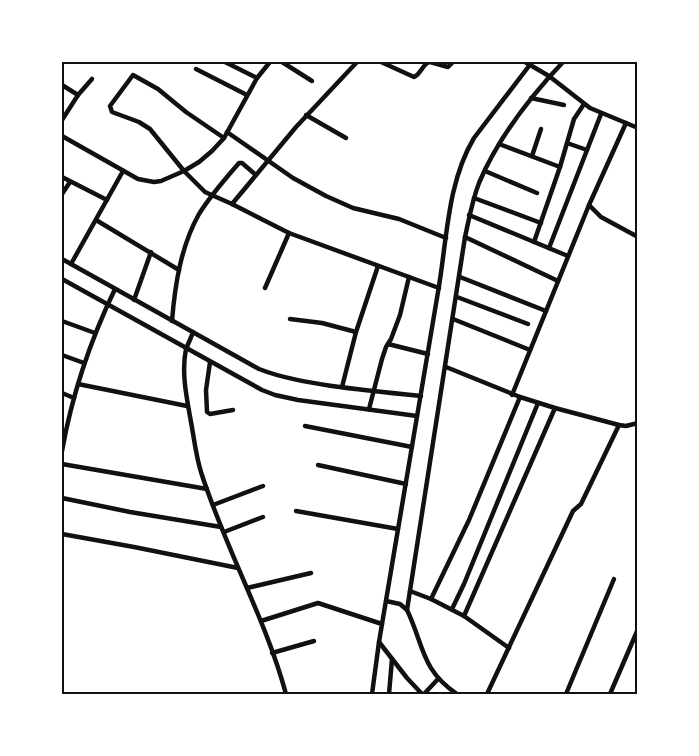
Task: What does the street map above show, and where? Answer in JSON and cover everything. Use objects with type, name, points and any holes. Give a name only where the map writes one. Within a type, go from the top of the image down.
[{"type":"street","points":[[225,62],[257,78]]},
{"type":"street","points":[[62,136],[138,179],[154,182],[170,177],[206,157],[224,138],[257,78],[270,62]]},
{"type":"street","points":[[282,62],[312,81]]},
{"type":"street","points":[[232,204],[306,115],[357,62]]},
{"type":"street","points":[[381,62],[416,77],[425,64],[430,62],[449,67],[453,62]]},
{"type":"street","points":[[372,694],[452,199],[459,170],[468,147],[529,62],[584,104],[601,114],[638,128]]},
{"type":"street","points":[[407,610],[469,215],[485,171],[500,144],[531,98],[563,62]]},
{"type":"street","points":[[196,69],[247,95]]},
{"type":"street","points":[[224,138],[158,89],[133,75],[110,108],[150,129],[202,190],[289,233],[439,288]]},
{"type":"street","points":[[62,120],[78,94],[92,79]]},
{"type":"street","points":[[62,85],[78,94]]},
{"type":"street","points":[[531,98],[564,105]]},
{"type":"street","points":[[534,242],[561,167],[574,119],[584,104]]},
{"type":"street","points":[[549,248],[601,114]]},
{"type":"street","points":[[306,115],[346,138]]},
{"type":"street","points":[[512,394],[589,205],[626,123]]},
{"type":"street","points":[[532,156],[541,129]]},
{"type":"street","points":[[227,132],[293,178],[346,205],[399,219],[446,238]]},
{"type":"street","points":[[567,143],[587,150]]},
{"type":"street","points":[[500,144],[561,167]]},
{"type":"street","points":[[172,321],[179,270],[188,239],[199,214],[239,163],[256,175]]},
{"type":"street","points":[[71,264],[123,171]]},
{"type":"street","points":[[485,171],[537,193]]},
{"type":"street","points":[[62,177],[107,200]]},
{"type":"street","points":[[62,194],[70,182]]},
{"type":"street","points":[[474,198],[541,224]]},
{"type":"street","points":[[589,205],[601,217],[638,237]]},
{"type":"street","points":[[469,215],[568,256]]},
{"type":"street","points":[[96,220],[179,270]]},
{"type":"street","points":[[266,288],[289,233]]},
{"type":"street","points":[[465,237],[558,281]]},
{"type":"street","points":[[134,300],[151,252]]},
{"type":"street","points":[[62,259],[268,373],[307,382],[373,392],[421,396]]},
{"type":"street","points":[[342,387],[378,266]]},
{"type":"street","points":[[369,409],[382,359],[400,315],[409,277]]},
{"type":"street","points":[[460,277],[546,310]]},
{"type":"street","points":[[62,279],[262,390],[298,400],[417,416]]},
{"type":"street","points":[[62,451],[64,428],[84,363],[115,289]]},
{"type":"street","points":[[457,297],[528,324]]},
{"type":"street","points":[[290,319],[322,323],[357,332]]},
{"type":"street","points":[[453,319],[530,350]]},
{"type":"street","points":[[62,321],[95,333]]},
{"type":"street","points":[[193,332],[186,348],[184,378],[200,468],[261,621],[286,694]]},
{"type":"street","points":[[388,344],[428,354]]},
{"type":"street","points":[[62,355],[84,363]]},
{"type":"street","points":[[210,362],[206,390],[207,412],[210,414],[233,410]]},
{"type":"street","points":[[446,367],[512,394],[555,408],[619,425],[638,423]]},
{"type":"street","points":[[78,384],[188,406]]},
{"type":"street","points":[[62,393],[74,398]]},
{"type":"street","points":[[431,599],[469,520],[520,397]]},
{"type":"street","points":[[452,609],[538,403]]},
{"type":"street","points":[[464,616],[555,408]]},
{"type":"street","points":[[487,694],[573,511],[581,504],[619,425]]},
{"type":"street","points":[[305,426],[412,447]]},
{"type":"street","points":[[62,464],[207,489]]},
{"type":"street","points":[[318,465],[406,483]]},
{"type":"street","points":[[213,505],[262,486]]},
{"type":"street","points":[[62,498],[223,529],[262,517]]},
{"type":"street","points":[[296,511],[398,529]]},
{"type":"street","points":[[62,534],[238,568]]},
{"type":"street","points":[[247,588],[311,573]]},
{"type":"street","points":[[566,694],[614,579]]},
{"type":"street","points":[[410,591],[452,609],[509,648]]},
{"type":"street","points":[[386,601],[400,604],[407,610],[427,664],[438,679],[457,694]]},
{"type":"street","points":[[261,621],[318,603],[382,624]]},
{"type":"street","points":[[610,694],[638,628]]},
{"type":"street","points":[[272,653],[314,641]]},
{"type":"street","points":[[379,642],[423,694],[438,679]]},
{"type":"street","points":[[389,694],[392,659]]}]
